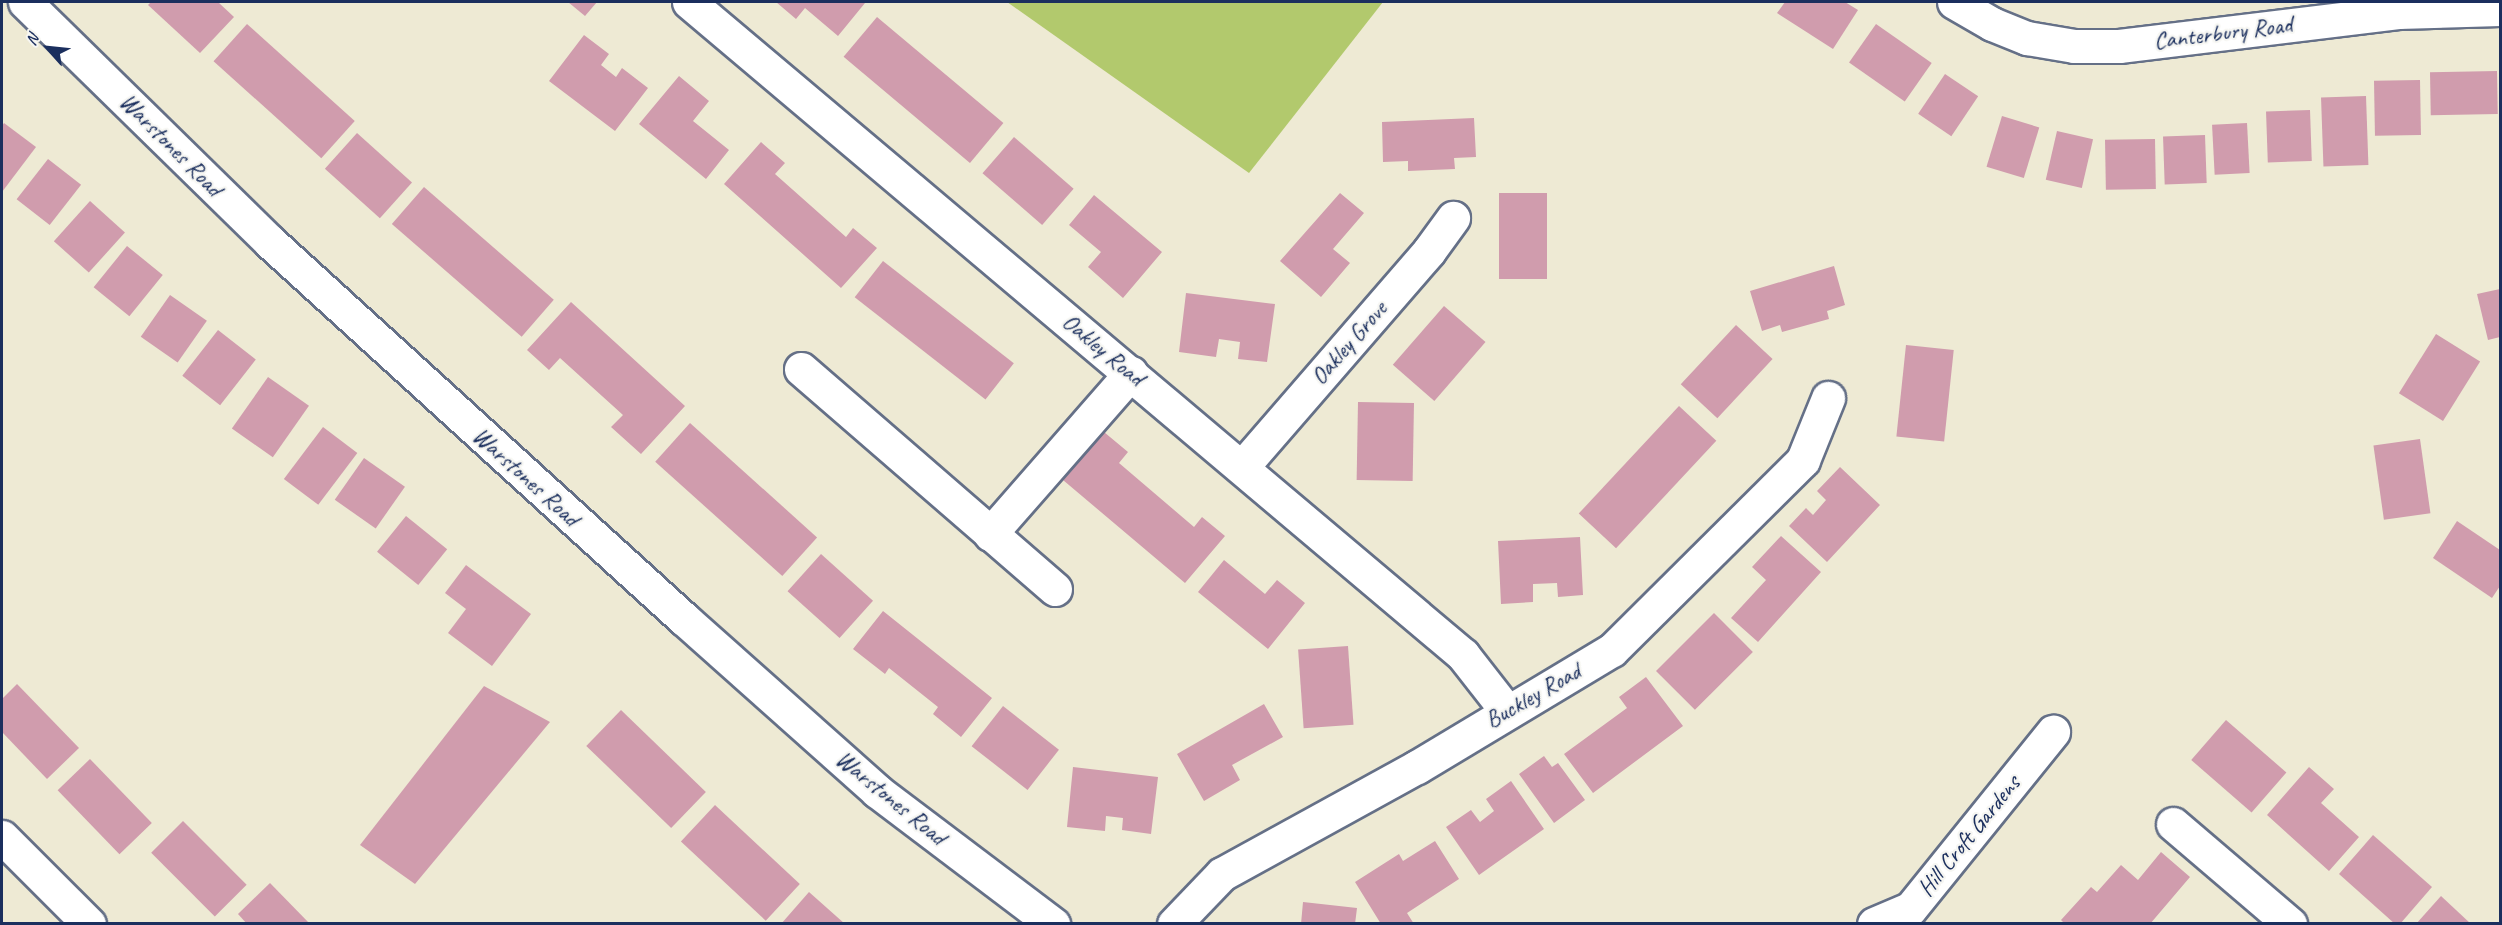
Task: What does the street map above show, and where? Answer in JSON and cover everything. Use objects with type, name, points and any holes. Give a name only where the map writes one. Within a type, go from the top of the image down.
[{"type":"street","name":"Warstones Road","points":[[25,2],[270,242],[622,563],[878,791],[1053,924]]},
{"type":"street","name":"Oakley Road","points":[[689,2],[1463,655],[1506,710]]},
{"type":"street","name":"Canterbury Road","points":[[1954,2],[1992,24],[2027,38],[2074,46],[2119,46],[2398,12],[2500,9]]},
{"type":"street","name":"Oakley Grove","points":[[1242,467],[1429,251],[1453,218]]},
{"type":"street","points":[[801,369],[1055,589]]},
{"type":"street","points":[[990,534],[1131,373]]},
{"type":"street","name":"Buckley Road","points":[[1174,924],[1222,874],[1417,767],[1506,710],[1612,650],[1803,460],[1828,398]]},
{"type":"street","name":"Hill Croft Gardens","points":[[1874,924],[1910,909],[2053,732]]},
{"type":"street","points":[[2174,824],[2272,918]]},
{"type":"street","points":[[2,837],[89,924]]},
{"type":"green space","points":[[1007,2],[1383,2],[1249,173]]},
{"type":"building","points":[[151,2],[218,2],[234,17],[200,53],[148,5]]},
{"type":"building","points":[[568,2],[597,2],[585,16]]},
{"type":"building","points":[[776,2],[865,3],[838,36],[805,8],[796,19]]},
{"type":"building","points":[[1785,2],[1845,2],[1858,10],[1833,49],[1777,13]]},
{"type":"building","points":[[877,17],[1003,123],[970,163],[844,57]]},
{"type":"building","points":[[247,24],[355,121],[321,158],[214,61]]},
{"type":"building","points":[[1876,24],[1932,63],[1905,102],[1849,63]]},
{"type":"building","points":[[584,35],[609,54],[601,65],[616,77],[622,68],[648,88],[615,131],[549,81]]},
{"type":"building","points":[[2497,71],[2498,114],[2431,115],[2430,72]]},
{"type":"building","points":[[1945,74],[1978,96],[1951,136],[1918,114]]},
{"type":"building","points":[[679,76],[709,101],[693,121],[729,150],[706,179],[639,124]]},
{"type":"building","points":[[2420,80],[2421,135],[2375,136],[2374,81]]},
{"type":"building","points":[[2366,96],[2368,165],[2323,167],[2321,98]]},
{"type":"building","points":[[2310,110],[2312,161],[2268,163],[2266,112]]},
{"type":"building","points":[[2002,116],[2039,127],[2024,178],[1987,167]]},
{"type":"building","points":[[1474,118],[1476,157],[1454,158],[1455,169],[1408,171],[1408,161],[1383,162],[1382,122]]},
{"type":"building","points":[[4,123],[36,147],[2,192],[2,126]]},
{"type":"building","points":[[2247,123],[2250,173],[2215,175],[2212,125]]},
{"type":"building","points":[[2057,131],[2093,139],[2082,188],[2046,180]]},
{"type":"building","points":[[357,133],[412,183],[380,218],[325,169]]},
{"type":"building","points":[[2205,135],[2207,183],[2165,184],[2163,136]]},
{"type":"building","points":[[1014,137],[1074,189],[1042,225],[983,173]]},
{"type":"building","points":[[2155,139],[2156,189],[2106,190],[2105,140]]},
{"type":"building","points":[[761,142],[785,163],[775,174],[846,237],[853,228],[877,248],[841,288],[724,184]]},
{"type":"building","points":[[48,159],[81,185],[50,225],[17,199]]},
{"type":"building","points":[[424,187],[554,300],[522,337],[392,224]]},
{"type":"building","points":[[1340,193],[1364,213],[1333,249],[1350,263],[1321,297],[1280,261]]},
{"type":"building","points":[[1499,193],[1547,193],[1547,279],[1499,279]]},
{"type":"building","points":[[1094,195],[1162,252],[1123,298],[1088,267],[1101,252],[1069,225]]},
{"type":"building","points":[[90,201],[125,232],[89,273],[54,241]]},
{"type":"building","points":[[127,246],[163,275],[129,316],[94,287]]},
{"type":"building","points":[[883,261],[1014,363],[985,399],[855,297]]},
{"type":"building","points":[[1834,266],[1845,305],[1827,311],[1829,319],[1782,332],[1780,325],[1762,331],[1750,291]]},
{"type":"building","points":[[2500,289],[2500,337],[2488,340],[2477,294]]},
{"type":"building","points":[[1186,293],[1275,304],[1267,362],[1238,359],[1240,342],[1219,339],[1216,357],[1179,352]]},
{"type":"building","points":[[170,295],[207,321],[178,363],[141,337]]},
{"type":"building","points":[[571,302],[685,406],[641,454],[611,427],[623,415],[560,358],[549,370],[527,350]]},
{"type":"building","points":[[1444,306],[1486,342],[1434,401],[1393,365]]},
{"type":"building","points":[[1736,325],[1773,359],[1717,418],[1681,384]]},
{"type":"building","points":[[218,330],[256,360],[220,405],[182,376]]},
{"type":"building","points":[[2436,334],[2480,362],[2443,421],[2399,393]]},
{"type":"building","points":[[1906,345],[1954,350],[1944,442],[1896,436]]},
{"type":"building","points":[[268,377],[309,406],[273,457],[232,429]]},
{"type":"building","points":[[1358,402],[1414,403],[1413,481],[1357,480]]},
{"type":"building","points":[[1679,406],[1716,441],[1616,548],[1579,514]]},
{"type":"building","points":[[690,423],[817,537],[782,576],[655,462]]},
{"type":"building","points":[[323,427],[357,453],[318,505],[284,479]]},
{"type":"building","points":[[1104,432],[1128,452],[1119,463],[1194,527],[1202,517],[1225,536],[1185,583],[1063,480]]},
{"type":"building","points":[[2420,439],[2430,513],[2384,520],[2373,446]]},
{"type":"building","points":[[364,458],[405,487],[376,528],[335,500]]},
{"type":"building","points":[[1840,467],[1880,505],[1827,562],[1789,526],[1806,508],[1813,515],[1826,500],[1817,491]]},
{"type":"building","points":[[406,516],[447,549],[418,585],[377,552]]},
{"type":"building","points":[[2457,521],[2500,550],[2500,586],[2492,598],[2433,558]]},
{"type":"building","points":[[1781,536],[1821,572],[1758,642],[1731,618],[1766,580],[1752,567]]},
{"type":"building","points":[[1580,537],[1583,595],[1558,597],[1557,583],[1533,584],[1533,602],[1501,604],[1498,541]]},
{"type":"building","points":[[821,554],[873,601],[840,638],[788,591]]},
{"type":"building","points":[[1224,560],[1265,594],[1277,580],[1305,603],[1268,649],[1198,592]]},
{"type":"building","points":[[466,565],[531,614],[492,666],[448,633],[466,609],[445,593]]},
{"type":"building","points":[[883,611],[992,698],[961,737],[933,714],[938,707],[889,668],[885,674],[853,649]]},
{"type":"building","points":[[1714,613],[1753,652],[1695,710],[1656,671]]},
{"type":"building","points":[[1348,646],[1354,725],[1304,728],[1298,649]]},
{"type":"building","points":[[1646,677],[1683,726],[1593,793],[1564,754],[1627,708],[1619,697]]},
{"type":"building","points":[[17,684],[79,748],[47,779],[2,732],[2,699]]},
{"type":"building","points":[[484,686],[550,722],[415,884],[360,845]]},
{"type":"building","points":[[1264,704],[1283,737],[1232,765],[1240,780],[1204,801],[1177,754]]},
{"type":"building","points":[[1003,706],[1059,750],[1028,790],[972,746]]},
{"type":"building","points":[[621,710],[706,792],[671,828],[586,746]]},
{"type":"building","points":[[2226,720],[2286,772],[2252,812],[2191,760]]},
{"type":"building","points":[[1544,756],[1552,767],[1558,763],[1585,800],[1554,823],[1519,774]]},
{"type":"building","points":[[90,759],[152,823],[119,854],[58,790]]},
{"type":"building","points":[[1073,767],[1158,777],[1151,834],[1122,830],[1123,818],[1106,816],[1105,831],[1067,827]]},
{"type":"building","points":[[2309,767],[2334,789],[2321,803],[2359,837],[2329,871],[2267,815]]},
{"type":"building","points":[[1511,781],[1544,829],[1479,875],[1446,827],[1471,810],[1480,822],[1494,811],[1486,799]]},
{"type":"building","points":[[715,805],[800,884],[766,921],[681,842]]},
{"type":"building","points":[[183,821],[247,885],[215,916],[151,853]]},
{"type":"building","points":[[2373,835],[2432,887],[2400,924],[2395,924],[2339,874]]},
{"type":"building","points":[[1435,841],[1459,879],[1407,913],[1414,924],[1381,924],[1355,882],[1399,854],[1403,861]]},
{"type":"building","points":[[2161,852],[2190,877],[2150,924],[2065,924],[2061,920],[2091,887],[2097,892],[2121,865],[2138,880]]},
{"type":"building","points":[[270,883],[310,924],[247,924],[238,914]]},
{"type":"building","points":[[809,892],[845,924],[781,924]]},
{"type":"building","points":[[2441,896],[2471,924],[2416,924]]},
{"type":"building","points":[[1303,902],[1357,908],[1355,924],[1301,924]]}]
